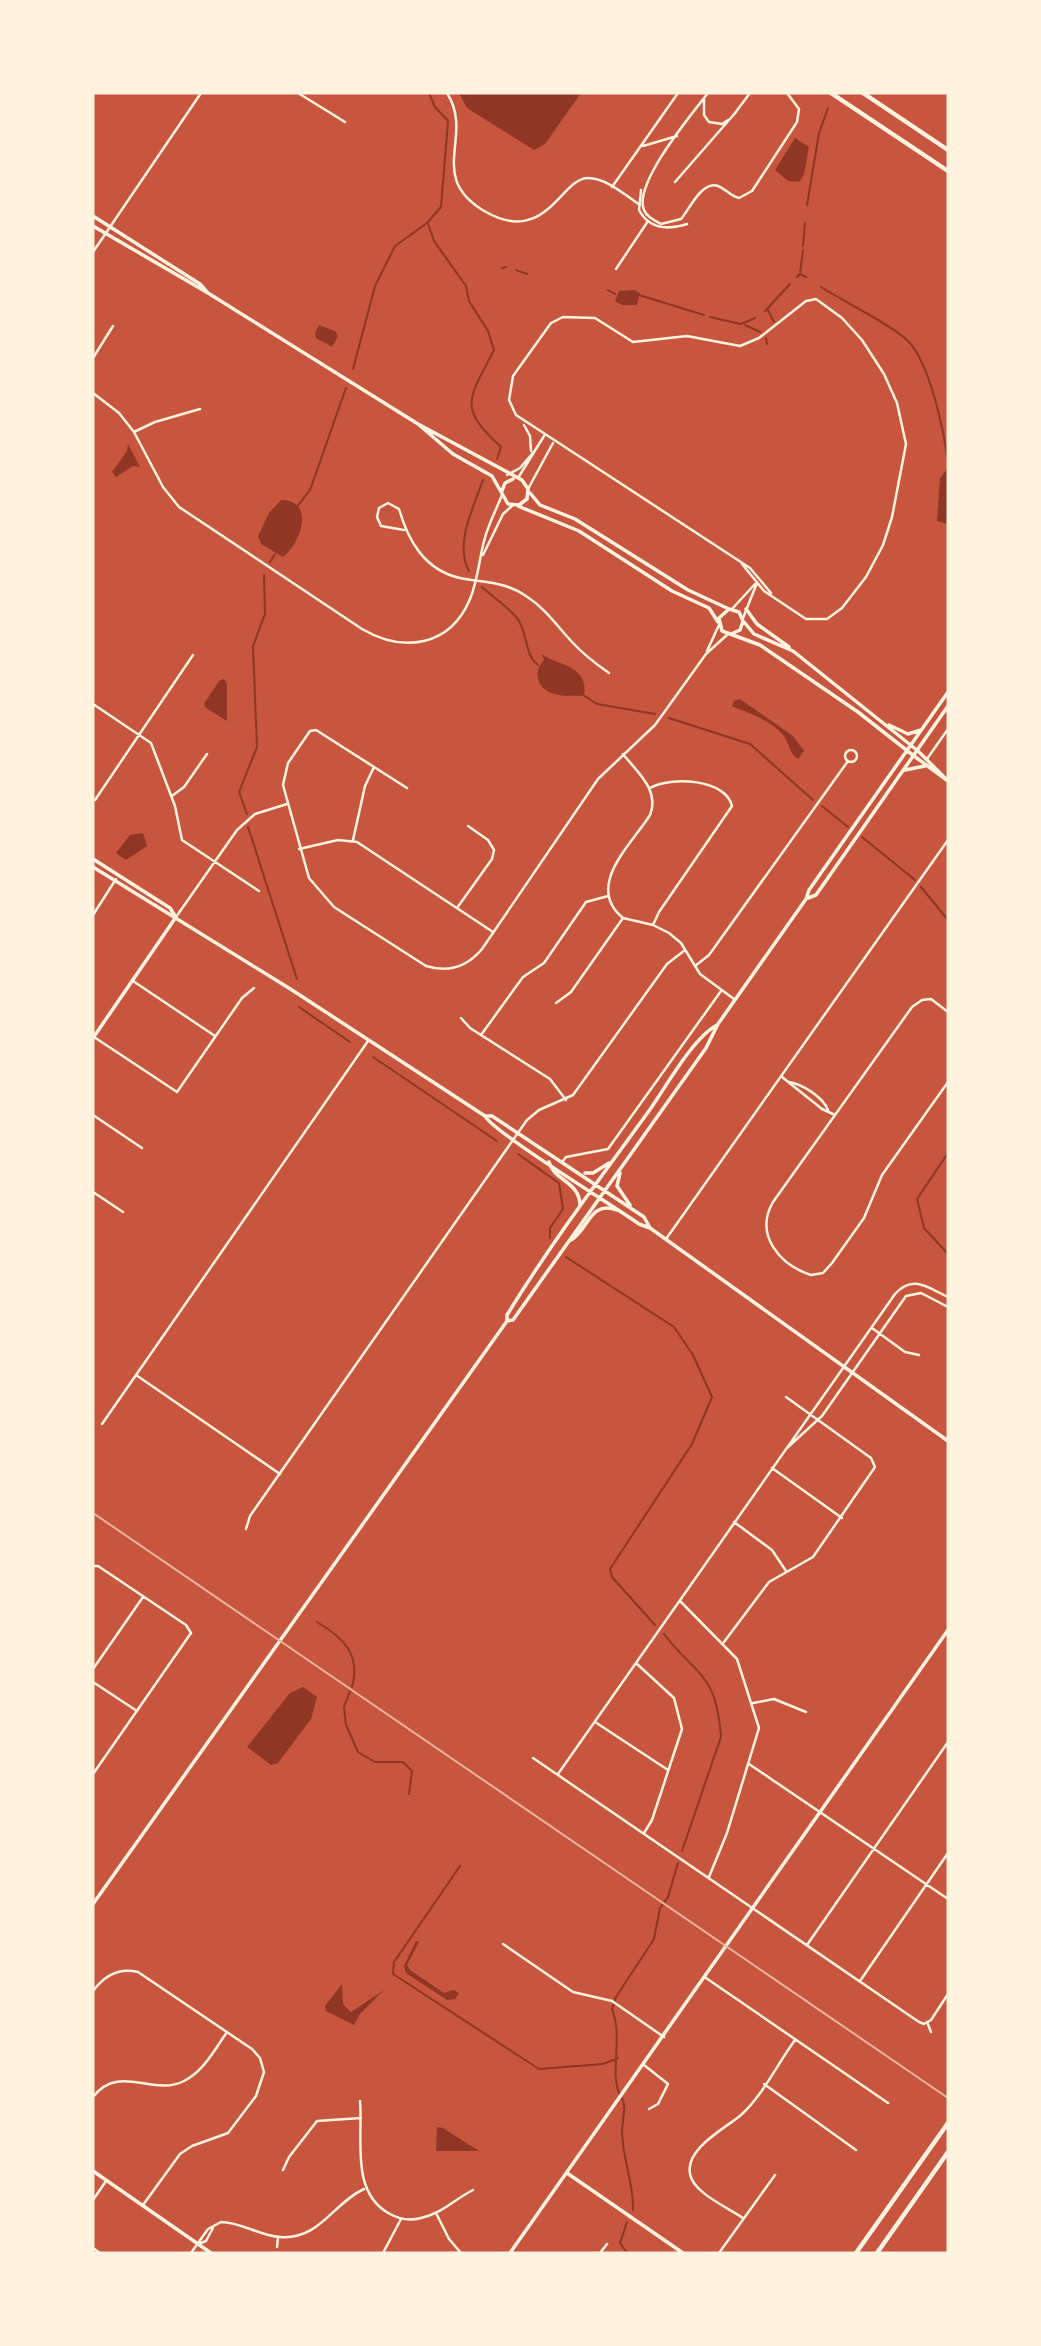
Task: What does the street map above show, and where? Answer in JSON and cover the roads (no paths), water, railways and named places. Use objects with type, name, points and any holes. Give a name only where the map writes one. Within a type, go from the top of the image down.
[{"type":"highway","points":[[831,93],[947,172]]},
{"type":"highway","points":[[863,93],[948,150]]},
{"type":"highway","points":[[856,2253],[948,2123]]},
{"type":"highway","points":[[877,2253],[948,2152]]},
{"type":"main road","points":[[93,216],[200,284],[208,293]]},
{"type":"main road","points":[[93,226],[208,293],[418,424],[516,479],[540,505],[575,519],[679,585],[731,609],[754,634],[793,651]]},
{"type":"main road","points":[[418,424],[453,454],[492,477],[502,494],[515,505],[579,531],[672,591],[709,608],[718,624],[730,634],[760,645],[858,712],[948,781]]},
{"type":"main road","points":[[502,494],[505,483],[516,479]]},
{"type":"main road","points":[[515,505],[525,501],[529,490]]},
{"type":"main road","points":[[718,624],[721,613],[731,609]]},
{"type":"main road","points":[[746,610],[757,624],[889,725],[948,781]]},
{"type":"main road","points":[[730,634],[740,630],[743,620]]},
{"type":"main road","points":[[93,1904],[706,1048],[718,1024],[806,899],[809,890],[948,692]]},
{"type":"main road","points":[[806,899],[816,895],[948,706]]},
{"type":"main road","points":[[889,725],[908,734],[922,729]]},
{"type":"main road","points":[[903,771],[925,766]]},
{"type":"main road","points":[[93,859],[170,908],[176,918]]},
{"type":"main road","points":[[93,867],[485,1116],[488,1122],[513,1140],[650,1227],[948,1441]]},
{"type":"main road","points":[[93,1037],[176,918]]},
{"type":"main road","points":[[508,1321],[506,1315],[524,1286],[591,1190],[679,1067],[709,1029],[718,1024]]},
{"type":"main road","points":[[485,1116],[492,1116],[606,1189],[644,1217],[650,1227]]},
{"type":"main road","points":[[549,1162],[550,1168],[577,1190],[580,1206]]},
{"type":"main road","points":[[579,1172],[593,1173],[611,1163]]},
{"type":"main road","points":[[622,1166],[617,1186],[631,1208]]},
{"type":"main road","points":[[569,1241],[575,1239],[596,1210],[606,1207],[620,1210]]},
{"type":"main road","points":[[510,2253],[706,1978],[948,1630]]},
{"type":"main road","points":[[93,2171],[211,2253]]},
{"type":"main road","points":[[567,2173],[683,2253]]},
{"type":"street","points":[[93,252],[201,93]]},
{"type":"street","points":[[298,93],[345,122]]},
{"type":"street","points":[[447,93],[457,117],[454,179],[461,192],[486,212],[504,219],[531,218],[550,209],[580,179],[593,178],[640,205]]},
{"type":"street","points":[[612,187],[678,93]]},
{"type":"street","points":[[708,93],[643,189],[645,212],[661,224],[681,219],[709,186],[719,186],[739,198],[752,191],[797,121],[796,102],[787,93]]},
{"type":"street","points":[[676,183],[750,93]]},
{"type":"street","points":[[704,98],[704,115],[713,124],[722,124],[736,112]]},
{"type":"street","points":[[641,147],[677,136]]},
{"type":"street","points":[[641,190],[642,216],[648,221],[669,229],[687,225]]},
{"type":"street","points":[[616,269],[648,221]]},
{"type":"street","points":[[531,454],[530,436],[509,400],[512,379],[551,323],[563,317],[595,318],[633,342],[687,336],[740,346],[759,338],[809,300],[821,300],[853,329],[877,360],[897,403],[906,444],[885,539],[870,571],[847,602],[831,618],[815,621],[806,619],[757,583],[742,564]]},
{"type":"street","points":[[93,358],[113,326]]},
{"type":"street","points":[[93,393],[117,412],[134,432],[163,487],[187,515],[381,640],[409,644],[441,634],[465,609],[476,579],[484,540],[502,494]]},
{"type":"street","points":[[134,432],[155,422],[200,409]]},
{"type":"street","points":[[522,422],[742,564],[762,579],[771,593]]},
{"type":"street","points":[[516,479],[544,436]]},
{"type":"street","points":[[529,490],[554,442]]},
{"type":"street","points":[[507,475],[520,468],[537,447]]},
{"type":"street","points":[[404,530],[382,526],[377,517],[379,508],[387,503],[396,506],[404,530],[417,550],[437,567],[458,577],[500,583],[527,596],[544,610],[581,652],[609,673]]},
{"type":"street","points":[[481,558],[502,514],[515,505]]},
{"type":"street","points":[[731,609],[762,579]]},
{"type":"street","points":[[743,620],[757,583]]},
{"type":"street","points":[[407,788],[314,730],[286,768],[283,785],[309,878],[323,898],[422,964],[440,969],[463,966],[477,954],[493,932],[592,787],[655,725],[706,654],[718,624]]},
{"type":"street","points":[[706,654],[730,634]]},
{"type":"street","points":[[95,800],[193,655]]},
{"type":"street","points":[[93,704],[140,734],[153,747],[172,796],[180,837],[214,863],[259,891]]},
{"type":"street","points":[[927,759],[948,729]]},
{"type":"street","points":[[172,796],[184,787],[207,754]]},
{"type":"street","points":[[623,754],[650,788],[652,811],[610,874],[608,897],[623,918],[653,925],[669,933],[685,950],[703,977],[735,1000]]},
{"type":"street","points":[[695,966],[709,955],[848,761]]},
{"type":"street","points":[[353,840],[365,786],[374,767]]},
{"type":"street","points":[[650,788],[671,780],[688,779],[726,794],[732,802],[728,814],[659,912],[653,925]]},
{"type":"street","points":[[176,918],[249,818],[287,804]]},
{"type":"street","points":[[457,908],[492,859],[494,850],[488,841],[468,826]]},
{"type":"street","points":[[299,849],[338,840],[353,840],[493,932]]},
{"type":"street","points":[[666,1239],[948,840]]},
{"type":"street","points":[[93,915],[119,875]]},
{"type":"street","points":[[481,1035],[523,977],[544,963],[586,902],[608,897]]},
{"type":"street","points":[[556,1003],[570,992],[623,918]]},
{"type":"street","points":[[246,1529],[250,1516],[518,1133],[534,1114],[566,1100],[581,1085],[667,964],[685,950]]},
{"type":"street","points":[[133,981],[215,1036]]},
{"type":"street","points":[[93,1037],[177,1092],[247,992],[254,988]]},
{"type":"street","points":[[563,1161],[566,1157],[602,1151],[611,1145],[722,990]]},
{"type":"street","points":[[948,1012],[942,1004],[931,999],[922,1000],[912,1007],[773,1202],[766,1224],[772,1248],[798,1269],[811,1275],[828,1269],[868,1212],[882,1175],[948,1082]]},
{"type":"street","points":[[460,1018],[481,1035],[550,1079],[566,1100]]},
{"type":"street","points":[[102,1424],[368,1041]]},
{"type":"street","points":[[781,1076],[803,1095],[835,1115]]},
{"type":"street","points":[[93,1115],[142,1148]]},
{"type":"street","points":[[611,1145],[620,1150]]},
{"type":"street","points":[[93,1192],[123,1212]]},
{"type":"street","points":[[558,1774],[900,1289],[906,1284],[920,1283],[948,1297]]},
{"type":"street","points":[[900,1289],[906,1296]]},
{"type":"street","points":[[785,1450],[819,1420],[906,1296],[921,1293],[948,1307]]},
{"type":"street","points":[[872,1328],[905,1352],[919,1354]]},
{"type":"street","points":[[136,1375],[280,1474]]},
{"type":"street","points":[[724,1642],[765,1586],[813,1556],[875,1467],[871,1458],[786,1397]]},
{"type":"street","points":[[772,1468],[842,1518]]},
{"type":"street","points":[[734,1522],[772,1550],[786,1571]]},
{"type":"street","points":[[93,1566],[191,1631],[93,1774]]},
{"type":"street","points":[[93,1668],[143,1597]]},
{"type":"street","points":[[679,1601],[724,1642],[740,1664],[759,1728],[709,1877]]},
{"type":"street","points":[[636,1663],[674,1698],[682,1732],[652,1820],[644,1833]]},
{"type":"street","points":[[93,1682],[137,1712]]},
{"type":"street","points":[[753,1703],[774,1699],[806,1713]]},
{"type":"street","points":[[595,1722],[669,1770]]},
{"type":"street","points":[[807,1945],[948,1742]]},
{"type":"street","points":[[533,1758],[925,2023],[932,2032]]},
{"type":"street","points":[[749,1764],[948,1899]]},
{"type":"street","points":[[860,1981],[948,1853]]},
{"type":"street","points":[[503,1944],[573,1992],[612,2001],[664,2037]]},
{"type":"street","points":[[93,1992],[105,1977],[116,1972],[138,1972],[227,2032],[260,2058],[264,2072],[262,2088],[229,2133],[192,2146],[180,2154],[143,2206]]},
{"type":"street","points":[[706,1978],[888,2103]]},
{"type":"street","points":[[925,2023],[948,1994]]},
{"type":"street","points":[[93,2097],[104,2085],[118,2080],[166,2085],[187,2080],[201,2070],[227,2032]]},
{"type":"street","points":[[743,2218],[696,2185],[690,2169],[693,2159],[710,2136],[744,2111],[795,2040]]},
{"type":"street","points":[[644,2065],[668,2084],[657,2104],[649,2109]]},
{"type":"street","points":[[764,2084],[856,2150]]},
{"type":"street","points":[[360,2101],[365,2188],[377,2206],[402,2219],[421,2218],[436,2213],[473,2190]]},
{"type":"street","points":[[283,2170],[289,2157],[317,2121],[361,2118]]},
{"type":"street","points":[[719,2253],[775,2175]]},
{"type":"street","points":[[93,2200],[106,2181]]},
{"type":"street","points":[[191,2253],[198,2244],[206,2241],[219,2222],[229,2222],[278,2237],[296,2236],[317,2228],[348,2198],[365,2188]]},
{"type":"street","points":[[436,2213],[461,2253]]},
{"type":"street","points":[[383,2253],[402,2219]]},
{"type":"street","points":[[277,2247],[278,2237]]},
{"type":"street","points":[[600,2253],[607,2244]]},
{"type":"street","points":[[93,2248],[100,2253]]},
{"type":"waterway","points":[[353,369],[375,286],[395,246],[427,223],[441,207],[448,121],[435,107],[429,93]]},
{"type":"waterway","points":[[807,205],[819,133],[828,108]]},
{"type":"waterway","points":[[803,246],[805,223]]},
{"type":"waterway","points":[[428,224],[434,241],[466,286],[469,301],[488,331],[494,350],[478,380],[472,402],[478,422],[501,447],[497,459]]},
{"type":"waterway","points":[[800,274],[803,250]]},
{"type":"waterway","points":[[502,268],[506,267]]},
{"type":"waterway","points":[[516,270],[527,274]]},
{"type":"waterway","points":[[797,277],[800,274],[806,277]]},
{"type":"waterway","points":[[765,311],[790,284]]},
{"type":"waterway","points":[[821,287],[891,328],[916,351],[935,398],[948,462]]},
{"type":"waterway","points":[[608,290],[615,294]]},
{"type":"waterway","points":[[639,295],[704,315]]},
{"type":"waterway","points":[[768,310],[774,322]]},
{"type":"waterway","points":[[710,317],[741,324],[755,318]]},
{"type":"waterway","points":[[745,325],[760,332]]},
{"type":"waterway","points":[[766,338],[767,344]]},
{"type":"waterway","points":[[296,508],[310,490],[346,388]]},
{"type":"waterway","points":[[469,571],[465,560],[464,537],[483,480]]},
{"type":"waterway","points":[[270,562],[275,554]]},
{"type":"waterway","points":[[247,814],[239,792],[257,747],[253,646],[265,614],[264,575]]},
{"type":"waterway","points":[[482,587],[517,618],[530,655],[538,665]]},
{"type":"waterway","points":[[583,695],[597,704],[655,714]]},
{"type":"waterway","points":[[669,718],[750,744],[813,800]]},
{"type":"waterway","points":[[822,806],[848,827]]},
{"type":"waterway","points":[[248,827],[297,979]]},
{"type":"waterway","points":[[862,837],[915,880]]},
{"type":"waterway","points":[[921,887],[948,920]]},
{"type":"waterway","points":[[299,1007],[350,1042]]},
{"type":"waterway","points":[[373,1057],[497,1141]]},
{"type":"waterway","points":[[948,1153],[917,1199],[924,1228],[948,1254]]},
{"type":"waterway","points":[[518,1154],[559,1183],[563,1209],[550,1228],[550,1238]]},
{"type":"waterway","points":[[566,1257],[674,1327],[693,1355],[712,1397],[692,1444],[610,1569],[612,1577],[655,1625]]},
{"type":"waterway","points":[[317,1622],[335,1634],[348,1648],[354,1666],[352,1687]]},
{"type":"waterway","points":[[664,1634],[710,1687],[719,1716],[721,1737],[682,1851]]},
{"type":"waterway","points":[[350,1691],[344,1707],[346,1725],[358,1752],[375,1762],[403,1762],[412,1771],[409,1794]]},
{"type":"waterway","points":[[619,2093],[616,2075],[616,2031],[612,2009],[616,1997],[654,1939],[660,1908],[668,1897],[678,1863]]},
{"type":"waterway","points":[[460,1866],[394,1962],[393,1974],[539,2069],[603,2064],[618,2058]]},
{"type":"waterway","points":[[622,2098],[623,2141],[633,2210]]},
{"type":"waterway","points":[[627,2222],[620,2243],[627,2253]]},
{"type":"railway","points":[[93,1513],[948,2098]]}]
